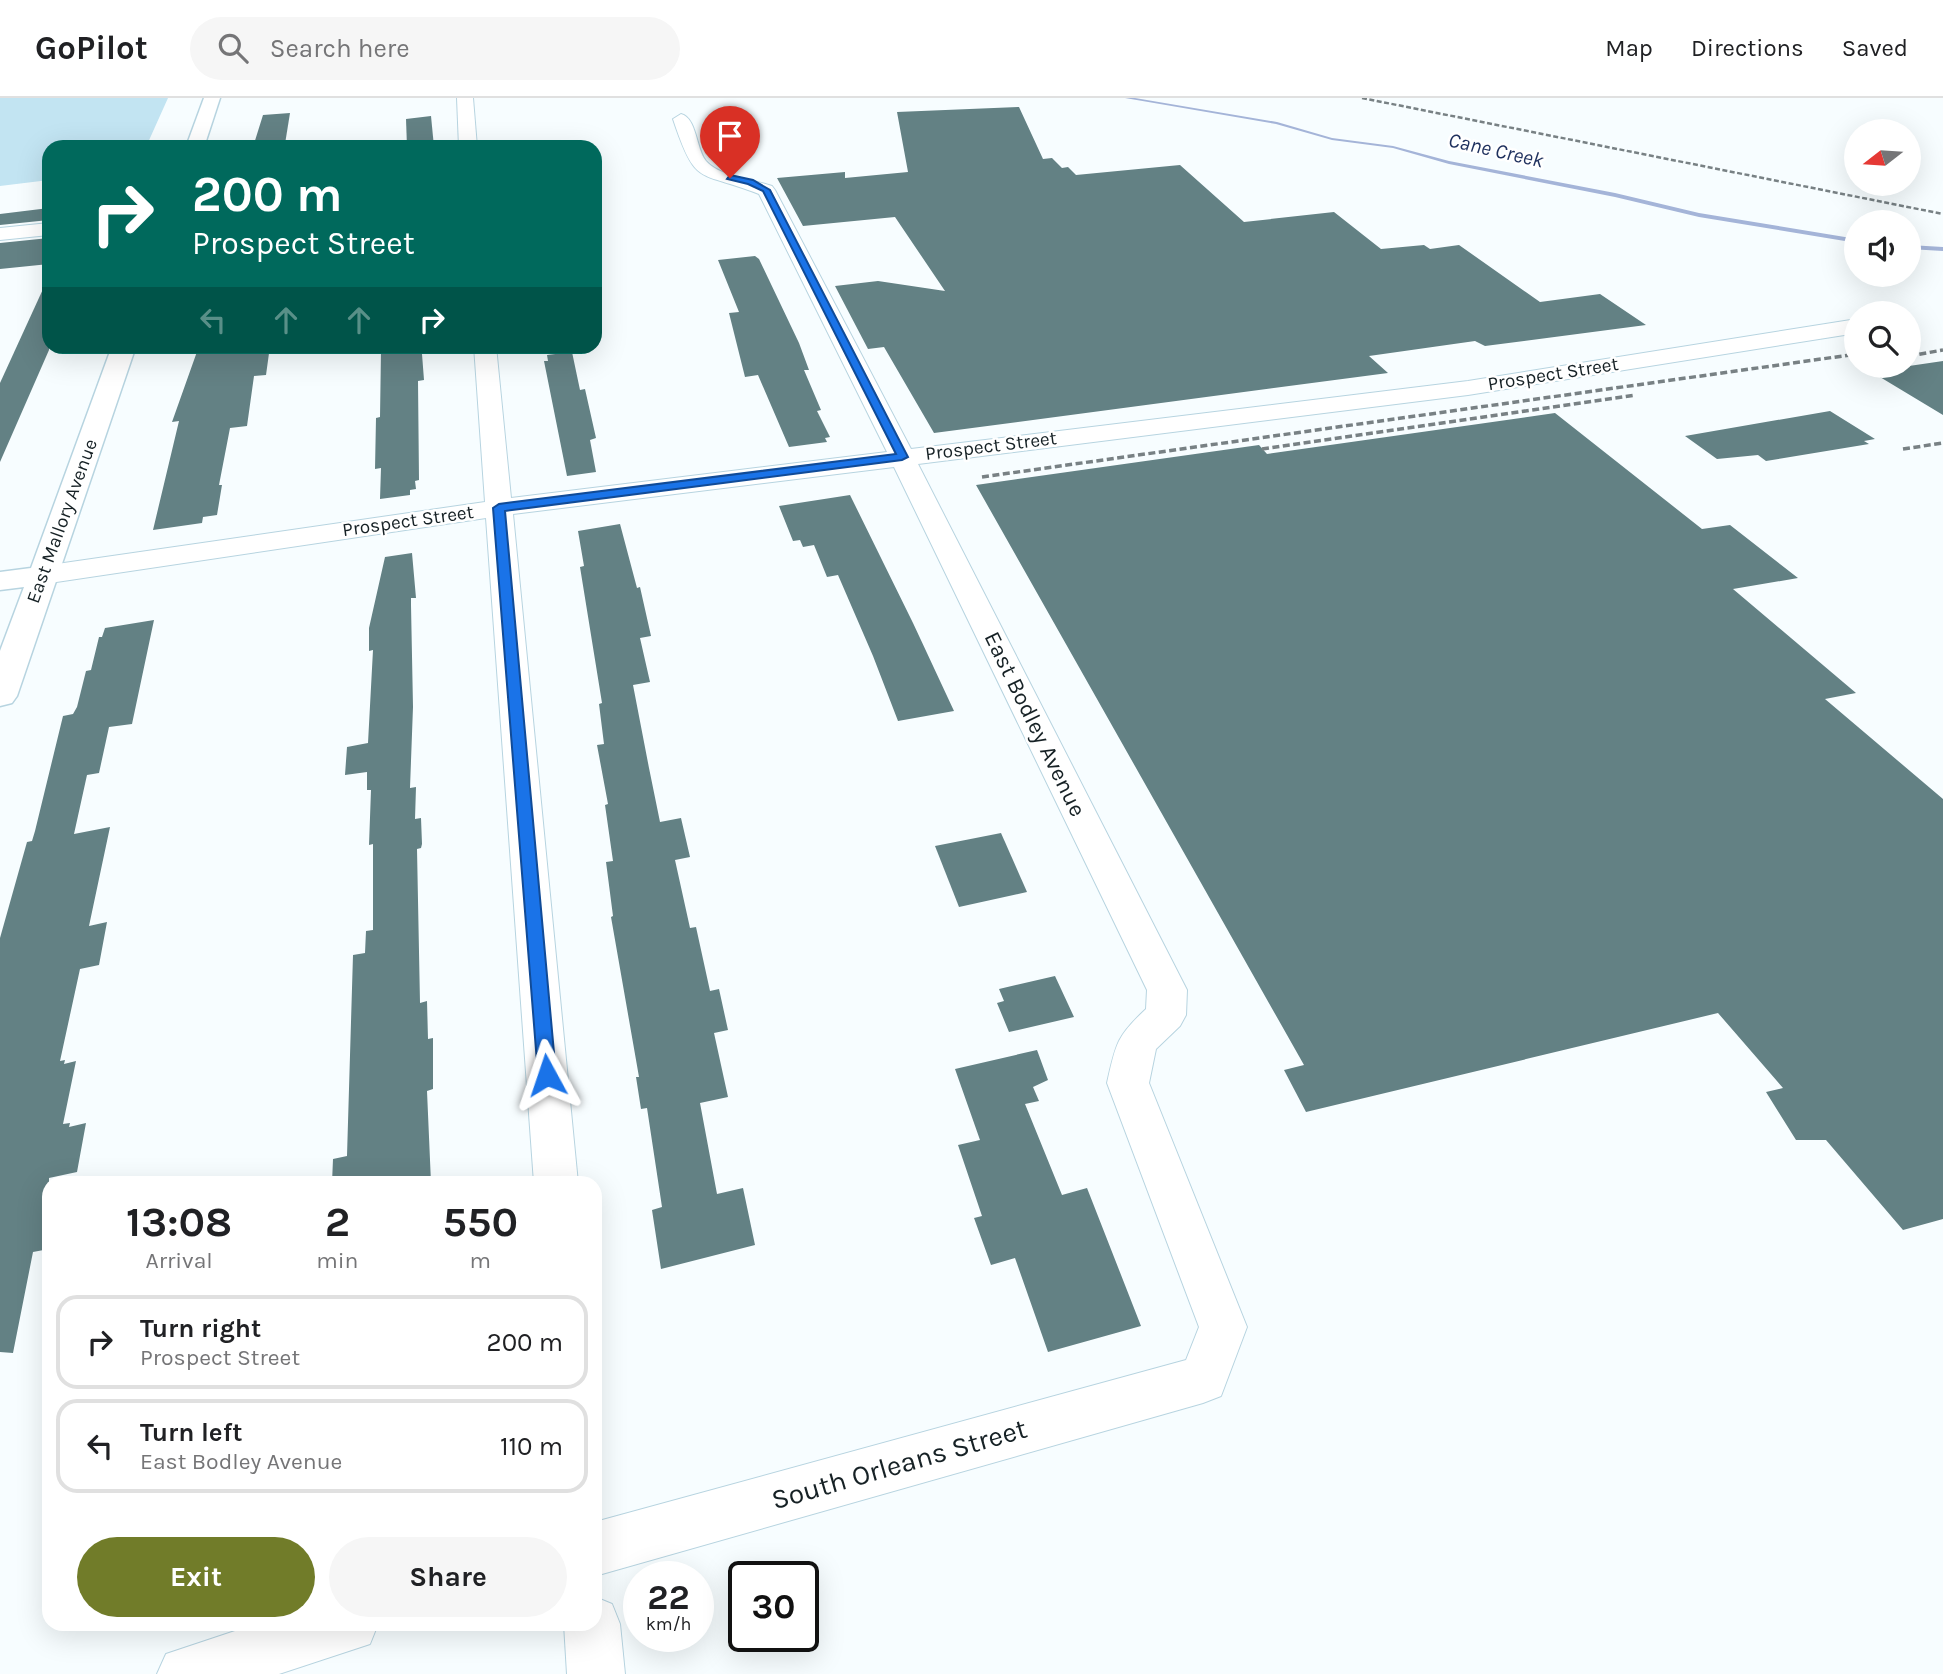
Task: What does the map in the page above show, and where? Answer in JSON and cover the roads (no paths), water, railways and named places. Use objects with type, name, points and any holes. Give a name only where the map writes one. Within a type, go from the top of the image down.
[{"type":"main road","points":[[197,140],[212,98]]},
{"type":"main road","name":"East Mallory Avenue","points":[[0,696],[121,354]]},
{"type":"main road","name":"Prospect Street","points":[[0,581],[43,575]]},
{"type":"street","points":[[465,98],[468,140]]},
{"type":"street","name":"East Bodley Avenue","points":[[681,119],[698,163],[709,173],[751,182],[766,190],[1167,990],[1166,1015],[1138,1042],[1128,1083],[1223,1326],[1203,1379]]},
{"type":"street","points":[[0,234],[42,230]]},
{"type":"street","name":"Prospect Street","points":[[43,575],[499,508],[1468,388],[1844,328]]},
{"type":"street","points":[[486,354],[555,1176]]},
{"type":"street","name":"South Orleans Street","points":[[602,1547],[1203,1379]]},
{"type":"street","points":[[186,1674],[327,1631]]},
{"type":"street","points":[[593,1631],[596,1674]]},
{"type":"waterway","name":"Cane Creek","points":[[1127,98],[1277,123],[1332,139],[1393,147],[1449,162],[1615,195],[1699,215],[1844,239]]},
{"type":"waterway","name":"Cane Creek","points":[[1921,248],[1943,249]]},
{"type":"railway","points":[[1362,98],[1943,214]]},
{"type":"railway","points":[[1921,354],[1943,350]]},
{"type":"railway","points":[[982,477],[1844,356]]},
{"type":"railway","points":[[1262,449],[1636,395]]},
{"type":"railway","points":[[1903,449],[1943,443]]}]
